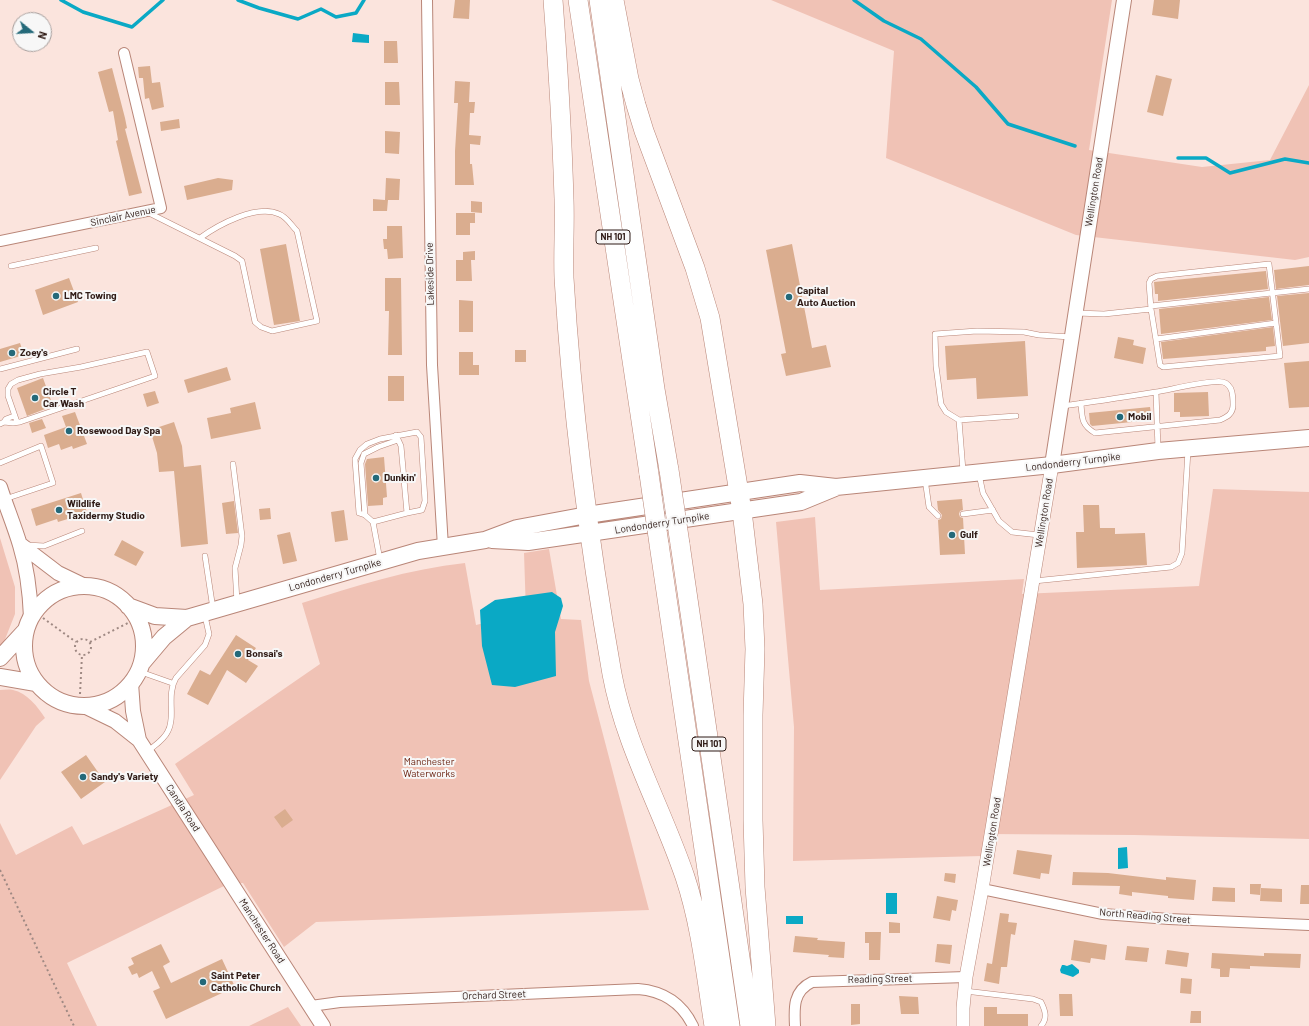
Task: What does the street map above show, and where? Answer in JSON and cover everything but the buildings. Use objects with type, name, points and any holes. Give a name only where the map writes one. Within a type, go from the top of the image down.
[{"type":"highway","points":[[553,0],[562,152],[564,275],[571,371],[587,515],[613,677],[635,751],[679,861],[690,894],[696,915],[714,1026]]},
{"type":"highway","name":"NH 101","points":[[578,0],[730,1026]]},
{"type":"highway","name":"NH 101","points":[[598,0],[655,389],[680,544],[750,1026]]},
{"type":"highway","points":[[614,0],[629,79],[636,105],[644,131],[696,268],[709,312],[721,378],[740,502],[753,604],[755,649],[753,715],[753,828],[755,887],[766,1026]]},
{"type":"main road","name":"Wellington Road","points":[[1052,465],[1124,0]]},
{"type":"main road","name":"Londonderry Turnpike","points":[[81,706],[98,705],[110,700],[122,692],[164,637],[187,618],[380,561],[418,551],[485,540],[517,528],[587,515],[740,502],[802,502],[836,487],[1052,465],[1158,451],[1309,438]]},
{"type":"main road","points":[[2,493],[20,544],[33,622]]},
{"type":"main road","name":"Londonderry Turnpike","points":[[485,540],[528,542],[590,534],[740,502]]},
{"type":"main road","points":[[20,544],[38,560],[58,573],[85,586],[105,590],[118,596],[128,606],[137,619],[142,633],[144,649],[137,672]]},
{"type":"main road","points":[[81,706],[66,704],[44,692],[36,683],[29,671],[25,658],[24,645],[43,602],[54,594],[72,587],[85,586]]},
{"type":"main road","name":"Londonderry Turnpike","points":[[128,606],[156,616],[187,618]]},
{"type":"main road","points":[[0,658],[33,622]]},
{"type":"main road","name":"Candia Road","points":[[137,672],[132,711],[139,740]]},
{"type":"main road","points":[[0,677],[36,683]]},
{"type":"main road","name":"Candia Road","points":[[81,706],[115,722],[139,740],[227,876]]},
{"type":"main road","name":"Manchester Road","points":[[227,876],[323,1026]]},
{"type":"street","name":"Lakeside Drive","points":[[427,0],[432,365],[442,547]]},
{"type":"street","name":"Sinclair Avenue","points":[[0,241],[161,208],[124,53]]},
{"type":"street","name":"Wellington Road","points":[[963,1026],[966,977],[982,889],[1052,465]]},
{"type":"street","name":"North Reading Street","points":[[982,889],[1104,914],[1169,919],[1309,925]]},
{"type":"street","name":"Reading Street","points":[[795,1026],[795,1004],[799,992],[806,984],[817,980],[966,977]]},
{"type":"street","name":"Orchard Street","points":[[311,1006],[340,1002],[638,989],[658,992],[675,1002],[688,1016],[693,1026]]},
{"type":"lane","points":[[146,211],[235,256],[242,261],[254,322],[261,327],[272,331],[317,321],[296,231],[288,220],[279,214],[268,211],[251,213],[221,224],[200,238]]},
{"type":"lane","points":[[12,266],[96,248]]},
{"type":"lane","points":[[1268,264],[1280,356],[1163,367],[1160,365],[1151,308],[1149,283],[1151,279],[1156,276],[1268,264]]},
{"type":"lane","points":[[1075,313],[1104,314],[1309,289]]},
{"type":"lane","points":[[1156,339],[1276,323]]},
{"type":"lane","points":[[1016,416],[959,420],[946,412],[941,404],[936,366],[935,334],[1024,332],[1039,335],[1072,337]]},
{"type":"lane","points":[[0,369],[77,349]]},
{"type":"lane","points":[[2,423],[17,422],[155,376],[147,352],[18,380],[11,384],[8,389],[8,396],[17,422]]},
{"type":"lane","points":[[1061,406],[1211,382],[1222,382],[1229,386],[1233,393],[1234,408],[1229,416],[1220,420],[1094,433],[1086,428],[1082,418],[1081,403]]},
{"type":"lane","points":[[1156,392],[1158,451]]},
{"type":"lane","points":[[2,423],[6,419],[14,416]]},
{"type":"lane","points":[[959,420],[971,474],[999,521],[1012,532],[1040,535]]},
{"type":"lane","points":[[373,522],[422,510],[425,501],[420,437],[417,432],[367,444],[360,450],[355,459],[359,513],[365,515],[373,522],[380,561]]},
{"type":"lane","points":[[397,437],[401,446],[407,513]]},
{"type":"lane","points":[[365,515],[361,463],[364,454],[397,437]]},
{"type":"lane","points":[[0,463],[41,446],[53,483],[2,493]]},
{"type":"lane","points":[[1032,581],[1171,568],[1178,563],[1182,553],[1188,449]]},
{"type":"lane","points":[[233,464],[242,536],[235,568],[237,603]]},
{"type":"lane","points":[[925,478],[929,507],[938,516]]},
{"type":"lane","points":[[963,514],[993,510]]},
{"type":"lane","points":[[20,544],[44,546],[82,531]]},
{"type":"lane","points":[[147,752],[163,739],[169,730],[170,693],[172,684],[205,645],[209,634],[205,556]]},
{"type":"lane","points":[[137,672],[172,684]]},
{"type":"lane","points":[[964,991],[1041,1002],[1046,1014],[1041,1026]]},
{"type":"path","points":[[33,622],[76,642]]},
{"type":"path","points":[[90,642],[128,623]]},
{"type":"path","points":[[76,642],[84,638],[90,642],[90,652],[82,655]]},
{"type":"path","points":[[76,642],[75,649],[82,655]]},
{"type":"path","points":[[81,706],[82,655]]},
{"type":"path","points":[[0,870],[74,1026]]},
{"type":"green space","points":[[771,0],[1112,0],[1089,150],[1202,167],[1270,160],[1309,85],[1309,257],[1295,260],[1076,235],[886,158],[894,51]]},
{"type":"green space","points":[[1213,489],[1309,492],[1309,839],[1134,835],[986,834],[982,856],[793,861],[794,727],[776,522],[815,517],[820,590],[1024,579],[1022,594],[1199,586]]},
{"type":"green space","points":[[0,538],[15,587],[15,614],[0,649]]},
{"type":"green space","name":"Manchester Waterworks","points":[[549,549],[561,619],[581,620],[589,681],[649,910],[316,922],[284,947],[243,883],[228,884],[67,963],[97,1026],[0,1026],[0,823],[16,855],[72,826],[83,845],[194,795],[175,764],[320,664],[302,603],[362,584],[423,569],[465,563],[476,625],[526,613],[524,553]]},
{"type":"green space","points":[[0,690],[11,690],[23,694],[35,705],[45,718],[36,726],[0,780]]},
{"type":"green space","points":[[288,1007],[301,1026],[249,1026]]},
{"type":"water","points":[[353,33],[369,35],[369,43],[352,42]]},
{"type":"water","points":[[552,592],[561,598],[563,606],[555,632],[556,676],[515,687],[492,685],[482,646],[480,610],[495,600]]},
{"type":"water","points":[[1127,847],[1128,868],[1118,869],[1118,848]]},
{"type":"water","points":[[886,893],[897,893],[897,914],[886,914]]},
{"type":"water","points":[[786,916],[803,916],[803,924],[786,924]]},
{"type":"water","points":[[1072,964],[1079,970],[1079,973],[1073,977],[1061,973],[1060,970],[1062,965],[1067,966]]},
{"type":"waterway","points":[[61,0],[83,12],[132,27],[163,0]]},
{"type":"waterway","points":[[238,0],[259,8],[298,19],[321,9],[336,17],[356,13],[364,0]]},
{"type":"waterway","points":[[854,0],[884,21],[921,39],[976,87],[1008,124],[1075,146]]},
{"type":"waterway","points":[[1178,158],[1206,158],[1230,173],[1285,159],[1309,163]]},
{"type":"place","name":"LMC Towing","points":[[56,296]]},
{"type":"place","name":"Capital Auto Auction","points":[[789,297]]},
{"type":"place","name":"Zoey's","points":[[12,353]]},
{"type":"place","name":"Circle T Car Wash","points":[[35,398]]},
{"type":"place","name":"Mobil","points":[[1120,417]]},
{"type":"place","name":"Rosewood Day Spa","points":[[69,431]]},
{"type":"place","name":"Dunkin'","points":[[376,478]]},
{"type":"place","name":"Wildlife Taxidermy Studio","points":[[59,510]]},
{"type":"place","name":"Gulf","points":[[952,535]]},
{"type":"place","name":"Bonsai's","points":[[238,654]]},
{"type":"place","name":"Sandy's Variety","points":[[83,777]]},
{"type":"place","name":"Saint Peter Catholic Church","points":[[203,982]]}]
